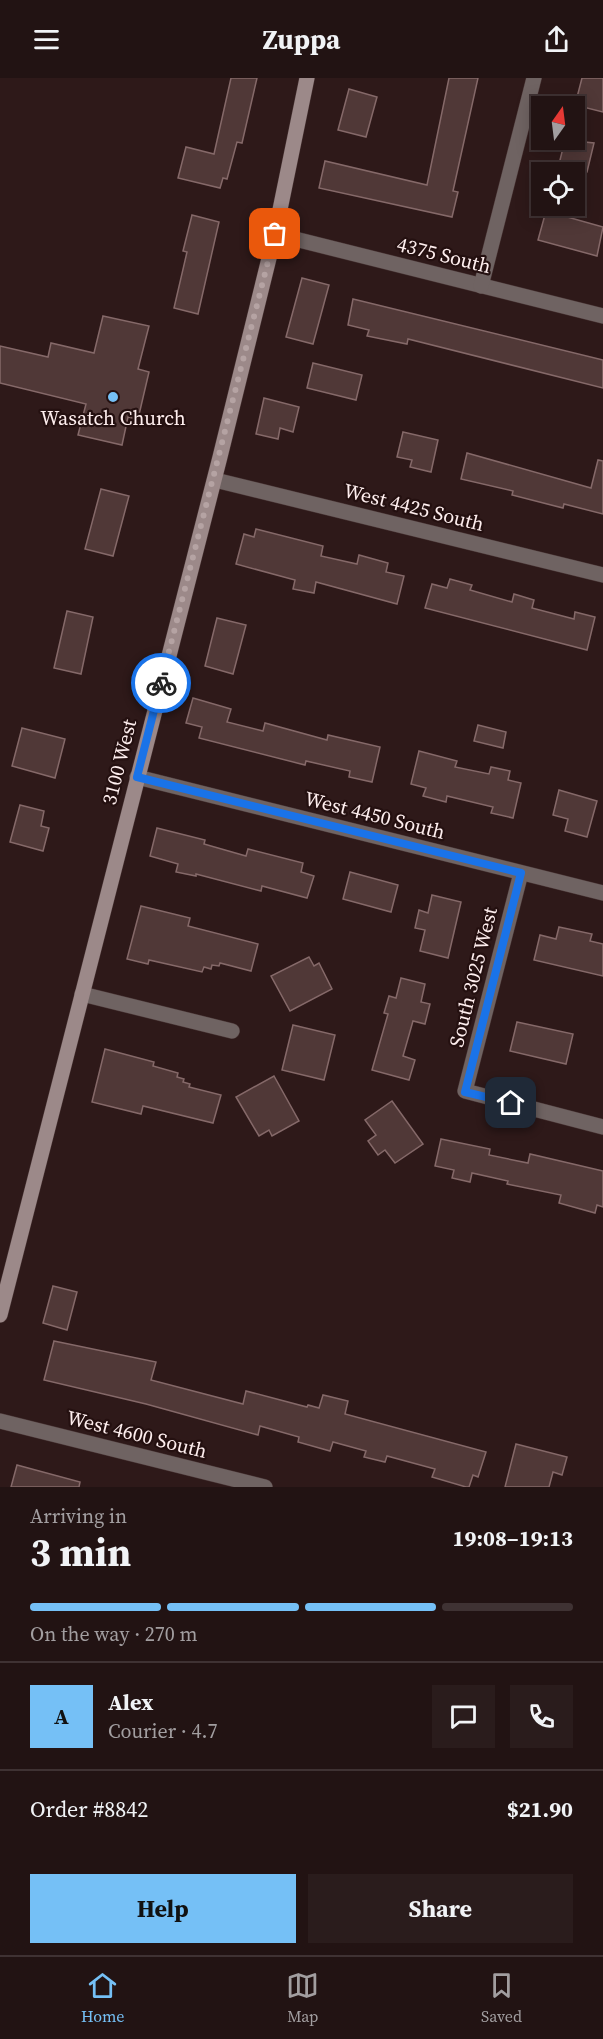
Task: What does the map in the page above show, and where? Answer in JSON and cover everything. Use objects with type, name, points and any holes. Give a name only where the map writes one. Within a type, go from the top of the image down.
[{"type":"street","name":"3100 West","points":[[0,1316],[215,480],[275,234],[307,78]]},
{"type":"street","points":[[482,286],[534,78]]},
{"type":"street","name":"4375 South","points":[[275,234],[603,316]]},
{"type":"street","name":"West 4425 South","points":[[215,480],[603,575]]},
{"type":"street","name":"West 4450 South","points":[[137,777],[603,893]]},
{"type":"street","name":"South 3025 West","points":[[521,873],[465,1092],[603,1127]]},
{"type":"street","points":[[82,994],[232,1031]]},
{"type":"street","name":"West 4600 South","points":[[0,1421],[265,1487]]},
{"type":"building","points":[[231,78],[257,78],[242,143],[237,142],[227,179],[223,178],[220,188],[178,178],[186,147],[214,154]]},
{"type":"building","points":[[449,78],[478,78],[453,191],[458,192],[452,217],[319,188],[325,161],[427,185]]},
{"type":"building","points":[[582,78],[603,78],[603,112],[585,108],[585,96],[577,96]]},
{"type":"building","points":[[349,89],[377,97],[366,137],[338,130]]},
{"type":"building","points":[[585,142],[594,143],[587,172],[585,172],[585,162],[560,162],[562,150],[585,150]]},
{"type":"building","points":[[192,215],[219,222],[198,314],[174,308],[187,252],[183,251]]},
{"type":"building","points":[[545,216],[564,216],[603,227],[597,256],[538,240]]},
{"type":"building","points":[[302,278],[329,285],[313,344],[286,337]]},
{"type":"building","points":[[353,299],[603,360],[603,388],[408,339],[407,344],[367,336],[369,330],[348,325]]},
{"type":"building","points":[[103,316],[149,326],[138,369],[149,372],[138,419],[128,417],[122,445],[78,435],[86,404],[0,383],[0,346],[48,357],[51,343],[94,353]]},
{"type":"building","points":[[313,363],[362,375],[356,400],[307,388]]},
{"type":"building","points":[[264,398],[299,407],[293,432],[280,428],[278,439],[256,434]]},
{"type":"building","points":[[403,432],[438,440],[431,472],[410,467],[412,460],[397,457]]},
{"type":"building","points":[[467,453],[591,488],[598,460],[603,461],[603,514],[564,504],[563,508],[512,495],[513,491],[461,479]]},
{"type":"building","points":[[101,489],[129,496],[113,556],[85,549]]},
{"type":"building","points":[[256,529],[323,546],[321,556],[357,564],[359,555],[388,563],[386,572],[404,576],[397,604],[316,582],[314,593],[293,589],[295,580],[236,564],[244,534],[254,537]]},
{"type":"building","points":[[450,579],[472,585],[470,590],[512,602],[514,594],[534,600],[532,608],[574,619],[575,612],[595,617],[587,650],[425,608],[432,584],[447,588]]},
{"type":"building","points":[[67,611],[93,617],[81,674],[54,668]]},
{"type":"building","points":[[217,618],[246,625],[233,674],[205,666]]},
{"type":"building","points":[[193,698],[231,709],[227,722],[263,731],[265,723],[327,740],[328,735],[380,747],[372,782],[349,777],[350,771],[306,761],[305,765],[199,738],[202,727],[186,723]]},
{"type":"building","points":[[478,725],[506,732],[503,748],[474,741]]},
{"type":"building","points":[[22,728],[65,739],[55,778],[12,766]]},
{"type":"building","points":[[419,751],[457,761],[455,767],[489,774],[491,767],[510,771],[508,780],[521,783],[513,818],[491,813],[493,807],[447,796],[446,802],[423,796],[426,788],[411,784]]},
{"type":"building","points":[[559,790],[597,801],[587,837],[565,831],[568,819],[553,815]]},
{"type":"building","points":[[20,805],[44,811],[41,826],[49,828],[43,851],[10,842]]},
{"type":"building","points":[[157,828],[205,840],[204,844],[246,856],[248,849],[303,863],[301,872],[314,876],[307,898],[262,886],[261,891],[196,874],[196,876],[176,872],[178,864],[150,856]]},
{"type":"building","points":[[350,872],[398,885],[391,912],[343,899]]},
{"type":"building","points":[[432,895],[461,902],[448,958],[420,951],[425,930],[415,928],[419,910],[428,913]]},
{"type":"building","points":[[141,906],[190,918],[188,926],[258,944],[251,971],[220,963],[219,966],[212,965],[211,969],[204,967],[202,972],[149,960],[148,964],[127,959]]},
{"type":"building","points":[[559,927],[592,934],[590,941],[603,944],[603,976],[534,960],[540,935],[556,939]]},
{"type":"building","points":[[309,957],[314,966],[319,963],[332,989],[290,1011],[271,976]]},
{"type":"building","points":[[401,978],[425,984],[421,1002],[430,1004],[425,1024],[413,1021],[403,1056],[415,1060],[409,1080],[372,1070],[388,1014],[384,1013],[389,996],[396,998]]},
{"type":"building","points":[[517,1022],[573,1034],[566,1064],[510,1051]]},
{"type":"building","points":[[293,1025],[335,1035],[324,1080],[282,1070]]},
{"type":"building","points":[[105,1049],[154,1062],[153,1066],[178,1073],[177,1077],[190,1084],[189,1087],[221,1095],[213,1123],[143,1106],[141,1114],[92,1102]]},
{"type":"building","points":[[274,1076],[299,1121],[272,1136],[269,1130],[259,1136],[236,1097]]},
{"type":"building","points":[[392,1101],[423,1144],[395,1163],[385,1150],[378,1155],[368,1141],[376,1135],[365,1120]]},
{"type":"building","points":[[441,1139],[490,1149],[489,1155],[528,1163],[530,1154],[603,1171],[603,1207],[597,1205],[595,1213],[559,1203],[561,1195],[507,1184],[508,1181],[472,1173],[470,1182],[452,1178],[454,1170],[435,1166]]},
{"type":"building","points":[[53,1286],[77,1292],[67,1330],[43,1323]]},
{"type":"building","points":[[54,1341],[156,1362],[151,1380],[243,1404],[246,1391],[307,1407],[308,1405],[319,1408],[323,1395],[348,1401],[345,1414],[486,1452],[478,1477],[473,1475],[469,1487],[466,1487],[432,1477],[435,1469],[387,1456],[385,1462],[364,1457],[366,1451],[333,1442],[330,1451],[298,1442],[299,1437],[260,1426],[258,1435],[146,1404],[44,1380]]},
{"type":"building","points":[[516,1444],[567,1457],[562,1475],[553,1472],[549,1487],[505,1487]]},
{"type":"building","points":[[17,1465],[80,1482],[79,1487],[11,1487]]},
{"type":"way so far","points":[[161,683],[211,488],[215,480],[275,234]]},
{"type":"place","name":"Wasatch Church","points":[[113,397]]},
{"type":"route","points":[[161,683],[137,777],[521,873],[465,1092],[511,1103]]}]
